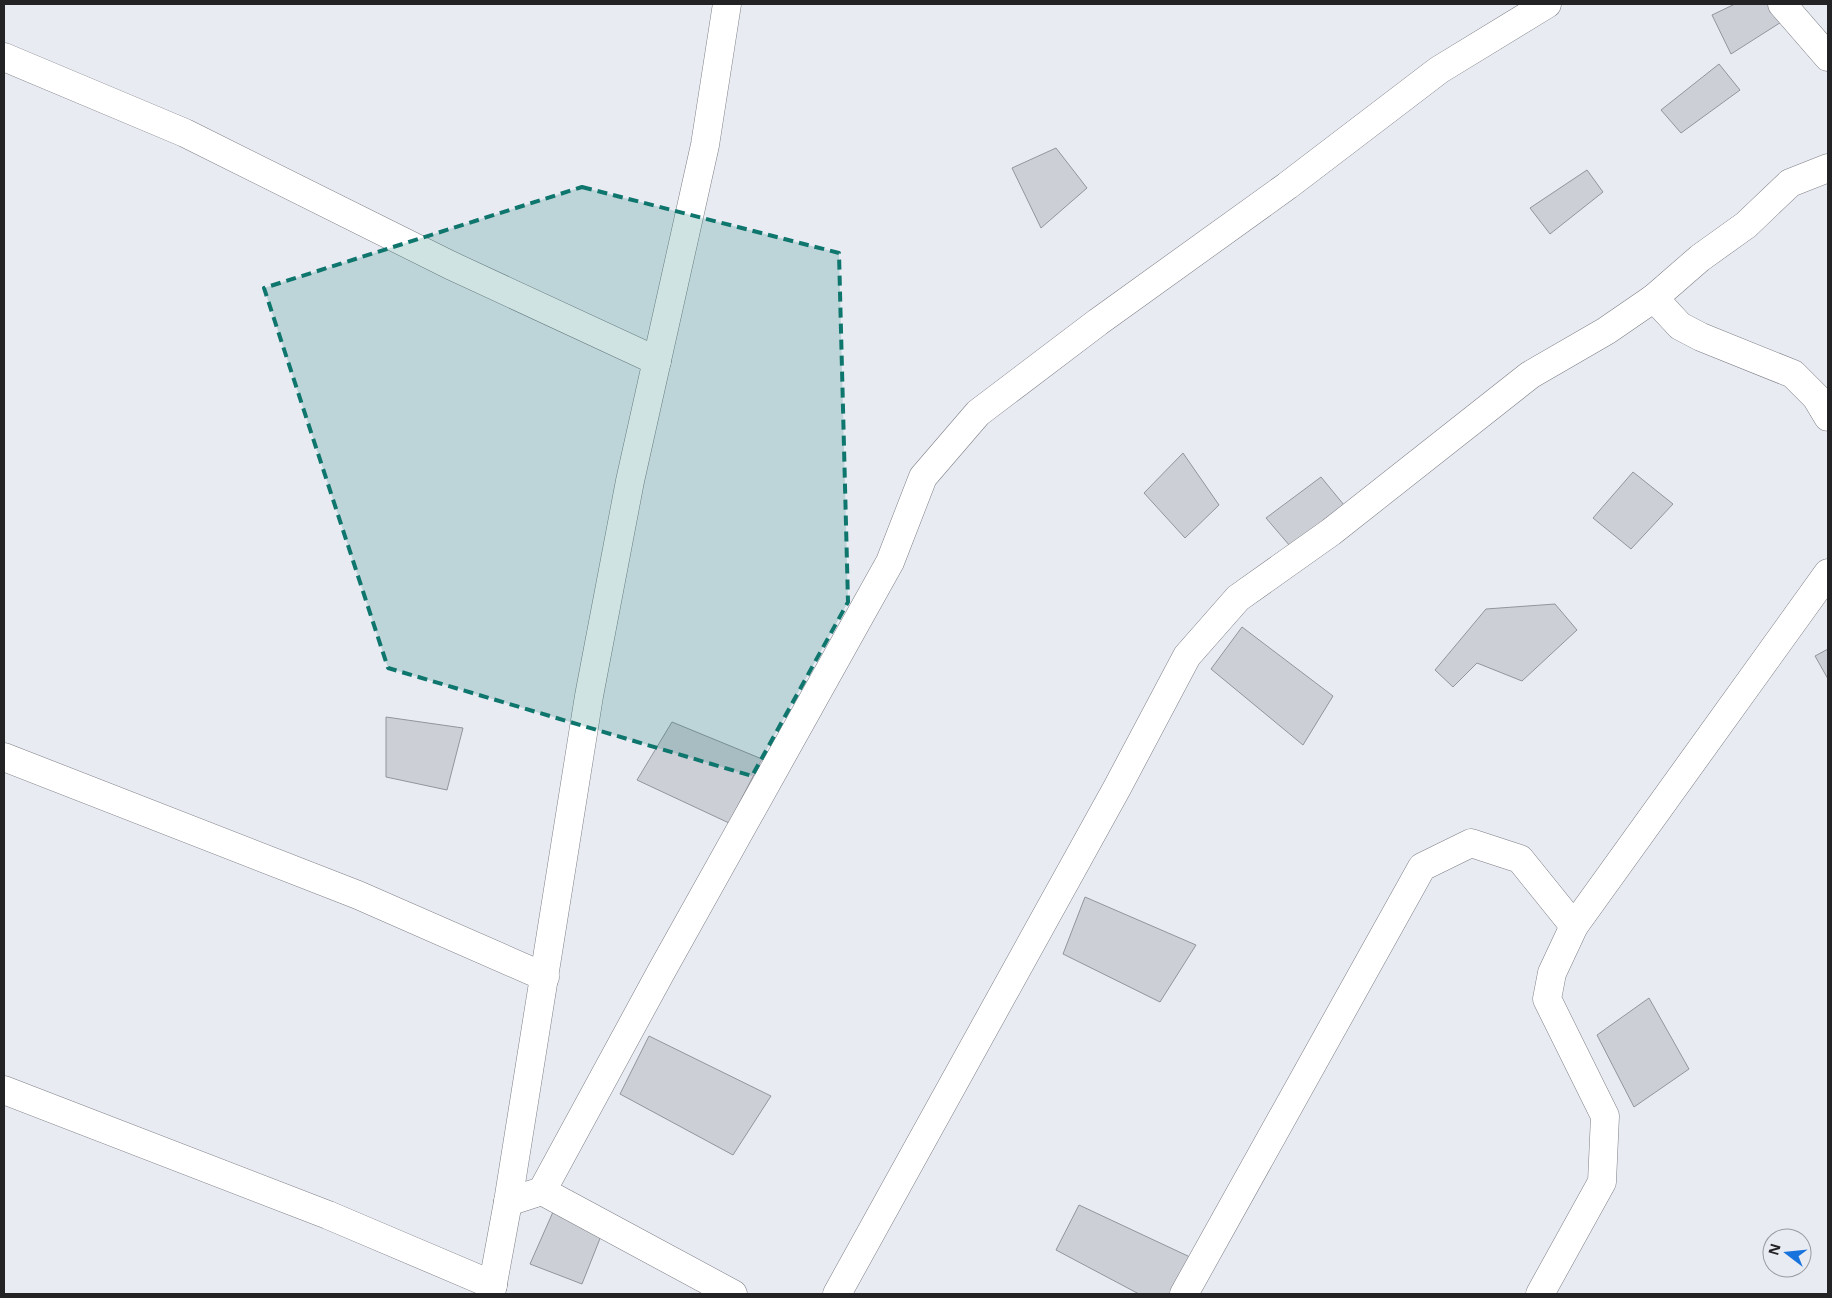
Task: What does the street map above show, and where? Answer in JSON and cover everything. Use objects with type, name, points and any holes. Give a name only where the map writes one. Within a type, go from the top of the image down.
[{"type":"street","points":[[4,1090],[319,1212],[492,1290],[545,977],[589,696],[630,481],[705,145],[727,4]]},
{"type":"street","points":[[508,1202],[542,1191],[660,972],[890,562],[923,477],[978,413],[1083,333],[1288,186],[1439,70],[1547,4]]},
{"type":"street","points":[[1782,4],[1828,57]]},
{"type":"street","points":[[4,57],[185,133],[450,265],[657,360]]},
{"type":"street","points":[[837,1294],[1112,796],[1187,656],[1238,598],[1331,532],[1530,374],[1606,331],[1654,298],[1700,258],[1746,225],[1790,183],[1828,168]]},
{"type":"street","points":[[1654,298],[1680,326],[1701,337],[1793,374],[1816,396],[1828,417]]},
{"type":"street","points":[[1540,1294],[1602,1182],[1605,1116],[1547,999],[1552,973],[1574,926],[1828,573]]},
{"type":"street","points":[[4,757],[358,895],[545,977]]},
{"type":"street","points":[[1184,1294],[1422,867],[1471,843],[1520,859],[1574,926]]},
{"type":"street","points":[[542,1191],[733,1294]]},
{"type":"highlighted area","points":[[582,187],[839,253],[848,602],[752,776],[388,668],[264,288]]},
{"type":"building","points":[[1735,4],[1772,4],[1786,19],[1731,54],[1712,15]]},
{"type":"building","points":[[1719,64],[1740,90],[1681,133],[1661,110]]},
{"type":"building","points":[[1056,148],[1087,188],[1041,228],[1012,168]]},
{"type":"building","points":[[1587,170],[1603,192],[1550,234],[1530,208]]},
{"type":"building","points":[[1183,453],[1219,505],[1185,538],[1144,493]]},
{"type":"building","points":[[1633,472],[1673,504],[1631,549],[1593,518]]},
{"type":"building","points":[[1321,477],[1344,505],[1290,546],[1266,518]]},
{"type":"building","points":[[1555,604],[1577,630],[1522,681],[1477,663],[1453,687],[1435,670],[1486,609]]},
{"type":"building","points":[[1242,627],[1333,696],[1303,745],[1211,669]]},
{"type":"building","points":[[1828,649],[1828,679],[1815,656]]},
{"type":"building","points":[[386,717],[463,728],[447,790],[386,777]]},
{"type":"building","points":[[672,722],[762,759],[729,823],[637,780]]},
{"type":"building","points":[[1085,897],[1196,945],[1160,1002],[1063,954]]},
{"type":"building","points":[[1649,998],[1689,1069],[1634,1107],[1597,1035]]},
{"type":"building","points":[[649,1036],[771,1096],[733,1155],[620,1094]]},
{"type":"building","points":[[1079,1205],[1190,1257],[1171,1294],[1139,1294],[1056,1250]]},
{"type":"building","points":[[553,1212],[601,1236],[582,1284],[530,1264]]}]
